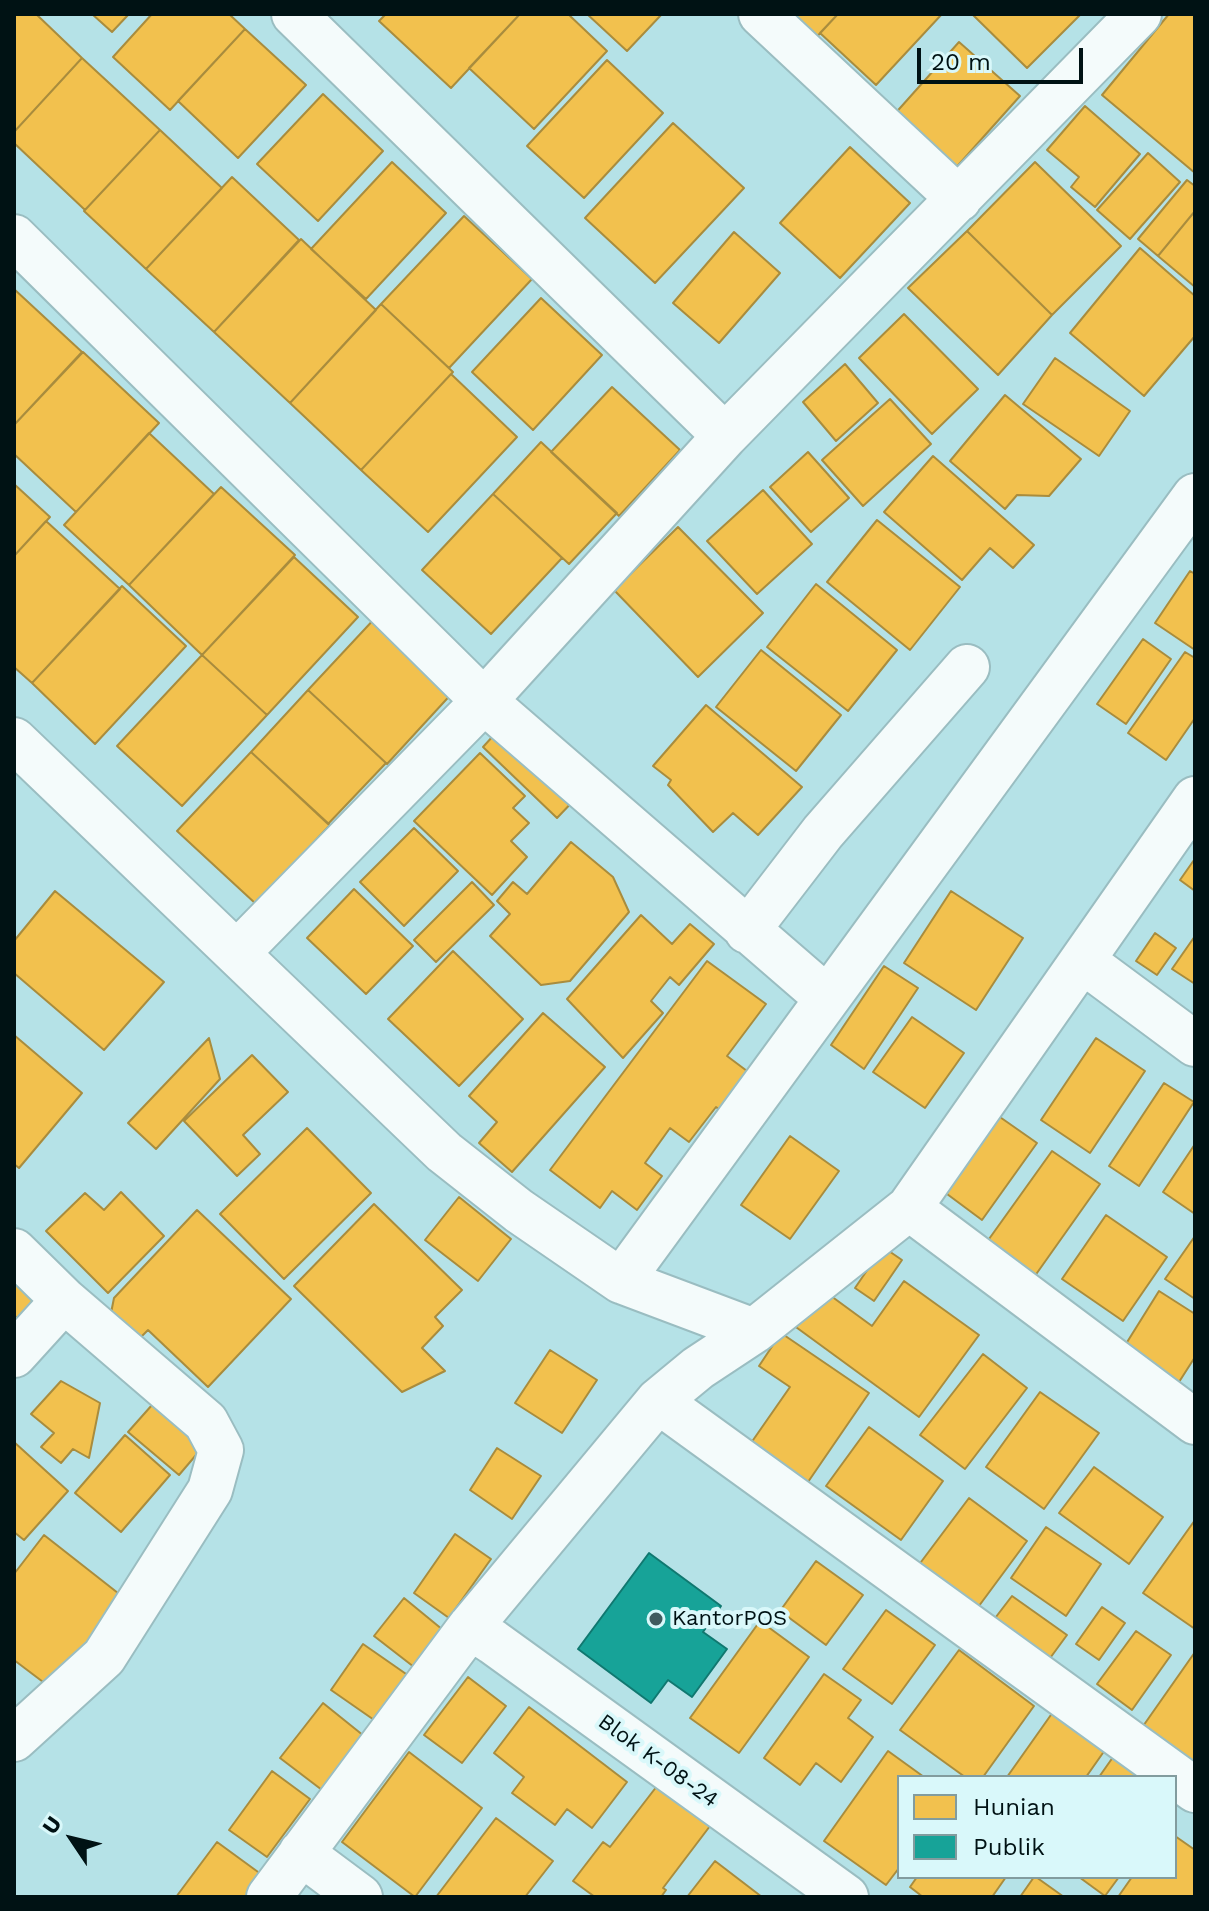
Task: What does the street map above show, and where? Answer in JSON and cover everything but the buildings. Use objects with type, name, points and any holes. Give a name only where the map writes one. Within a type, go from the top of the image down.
[{"type":"street","points":[[294,14],[725,436]]},
{"type":"street","points":[[761,14],[959,199]]},
{"type":"street","points":[[237,953],[484,701],[725,436],[1139,14]]},
{"type":"street","points":[[14,237],[484,701],[827,998]]},
{"type":"street","points":[[621,1281],[1195,496]]},
{"type":"street","points":[[747,931],[823,832],[967,667]]},
{"type":"street","points":[[14,740],[444,1152],[519,1211],[621,1281],[754,1331]]},
{"type":"street","points":[[269,1897],[470,1627],[658,1401],[698,1368],[754,1331],[909,1208],[1195,799]]},
{"type":"street","points":[[1083,961],[1195,1044]]},
{"type":"street","points":[[909,1208],[1195,1422]]},
{"type":"street","points":[[14,1251],[64,1300],[206,1422],[221,1450],[210,1490],[104,1657],[14,1739]]},
{"type":"street","points":[[14,1355],[64,1300]]},
{"type":"street","points":[[658,1401],[1174,1775]]},
{"type":"street","name":"Blok K-08-24","points":[[470,1627],[846,1897]]},
{"type":"street","points":[[1177,1777],[1195,1790]]},
{"type":"street","points":[[301,1853],[360,1897]]},
{"type":"place","name":"KantorPOS","points":[[656,1619]]}]
